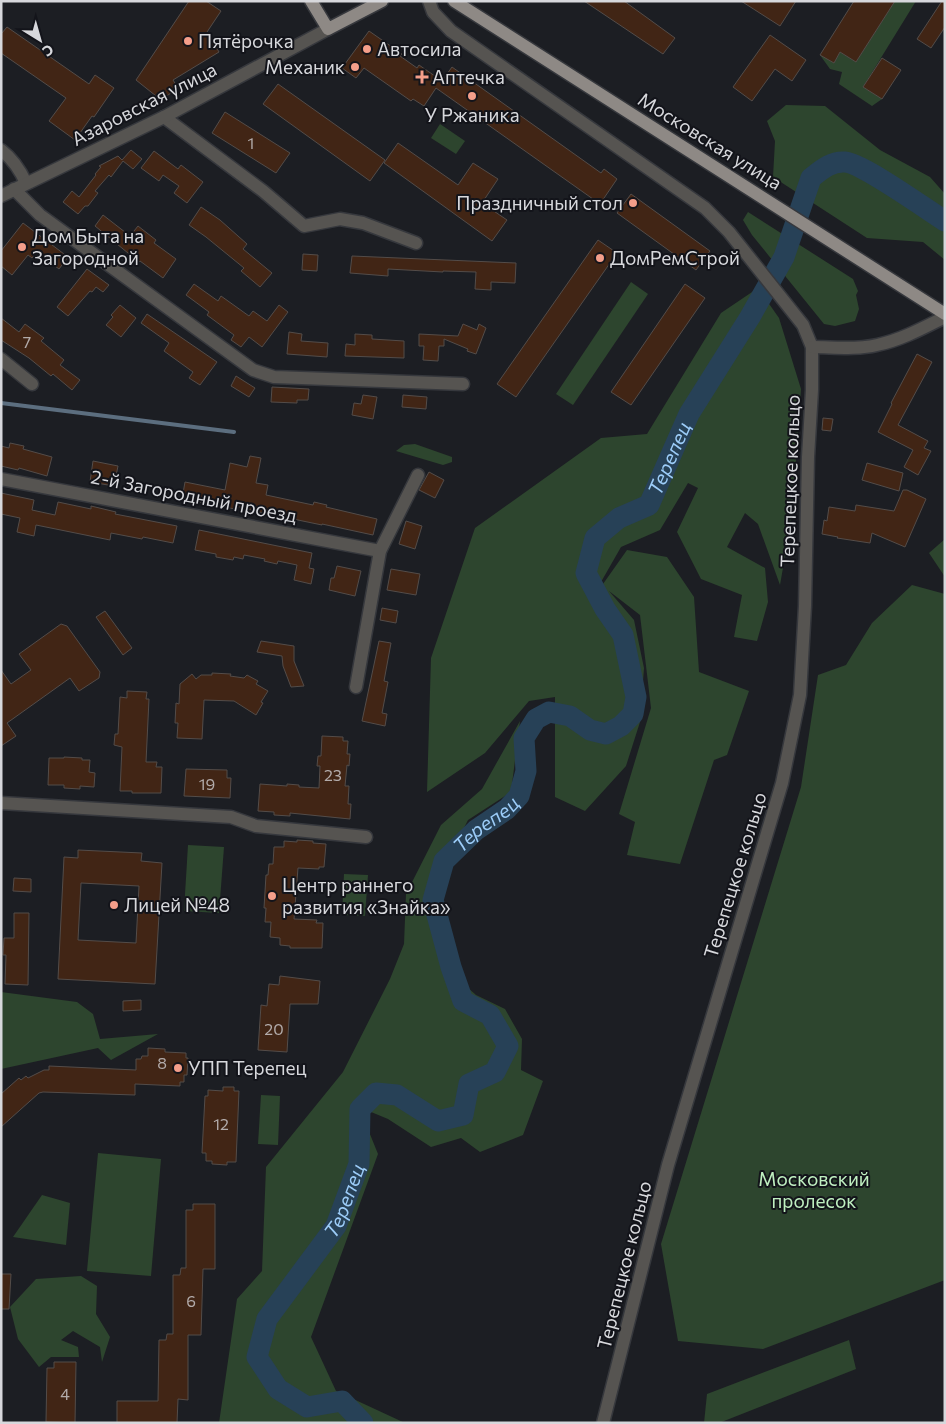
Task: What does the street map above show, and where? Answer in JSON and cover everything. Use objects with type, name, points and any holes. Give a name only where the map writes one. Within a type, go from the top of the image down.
[{"type":"main road","points":[[312,1],[328,29]]},
{"type":"main road","name":"Азаровская улица","points":[[328,29],[382,1]]},
{"type":"main road","name":"Московская улица","points":[[454,1],[708,162],[945,316]]},
{"type":"street","name":"Терепецкое кольцо","points":[[429,1],[433,12],[451,31],[705,208],[729,232],[803,325],[812,347],[805,606],[800,695],[782,783],[668,1165],[603,1423]]},
{"type":"street","name":"Азаровская улица","points":[[1,196],[164,117],[328,29]]},
{"type":"street","points":[[164,117],[263,192],[304,226],[340,219],[363,223],[416,243]]},
{"type":"street","points":[[1,150],[9,156],[26,183]]},
{"type":"street","points":[[14,189],[40,216],[253,370],[274,377],[463,384]]},
{"type":"street","points":[[812,347],[846,348],[877,345],[915,332],[945,316]]},
{"type":"street","points":[[1,359],[32,384]]},
{"type":"street","points":[[356,687],[380,551],[418,476]]},
{"type":"street","name":"2-й Загородный проезд","points":[[1,479],[380,551]]},
{"type":"street","points":[[1,803],[231,817],[256,826],[366,837]]},
{"type":"green space","points":[[895,1],[916,1],[863,87],[882,99],[872,106],[839,84],[842,72],[830,69],[820,55],[834,63],[840,52],[856,62]]},
{"type":"green space","points":[[786,105],[825,106],[880,150],[930,177],[945,194],[945,260],[923,242],[867,238],[773,177],[775,141],[767,121]]},
{"type":"green space","points":[[440,124],[465,141],[456,154],[431,138]]},
{"type":"green space","points":[[748,212],[853,279],[858,291],[856,295],[859,309],[855,321],[835,326],[824,324],[752,235],[743,220]]},
{"type":"green space","points":[[631,282],[648,294],[573,405],[556,394]]},
{"type":"green space","points":[[758,288],[779,318],[801,389],[792,516],[780,585],[758,524],[745,513],[727,547],[765,568],[768,602],[757,641],[734,637],[742,595],[701,579],[677,532],[698,488],[688,483],[660,530],[621,547],[601,582],[603,584],[627,550],[667,557],[694,597],[699,672],[749,691],[727,755],[714,760],[680,864],[627,855],[635,822],[619,814],[651,708],[640,615],[609,591],[634,620],[644,668],[640,722],[626,766],[585,811],[555,797],[555,697],[529,701],[485,753],[427,792],[431,658],[475,528],[601,438],[647,434],[721,313]]},
{"type":"green space","points":[[415,444],[452,457],[452,462],[443,465],[396,451],[404,445]]},
{"type":"green space","points":[[945,539],[945,577],[929,553]]},
{"type":"green space","name":"Московский пролесок","points":[[912,585],[945,594],[945,1280],[763,1349],[678,1341],[661,1244],[801,787],[818,675],[846,665],[872,623]]},
{"type":"green space","points":[[520,721],[511,792],[468,820],[439,877],[457,978],[476,995],[505,1009],[522,1039],[521,1070],[543,1081],[523,1135],[480,1152],[461,1138],[431,1147],[388,1119],[359,1107],[378,1154],[311,1337],[336,1391],[405,1423],[219,1423],[237,1299],[262,1271],[266,1167],[343,1072],[390,979],[404,944],[406,894],[441,825],[482,789]]},
{"type":"green space","points":[[188,845],[224,847],[219,913],[184,911]]},
{"type":"green space","points":[[344,874],[368,875],[365,916],[342,915]]},
{"type":"green space","points":[[1,992],[77,1002],[93,1014],[100,1039],[158,1034],[111,1060],[98,1048],[1,1069]]},
{"type":"green space","points":[[261,1095],[280,1096],[278,1145],[258,1144]]},
{"type":"green space","points":[[98,1153],[161,1159],[151,1276],[87,1271]]},
{"type":"green space","points":[[42,1195],[70,1203],[66,1245],[13,1237]]},
{"type":"green space","points":[[81,1276],[97,1286],[96,1314],[110,1337],[102,1362],[100,1347],[73,1331],[61,1340],[78,1347],[79,1357],[51,1357],[39,1367],[18,1339],[10,1307],[36,1279]]},
{"type":"green space","points":[[849,1340],[856,1369],[719,1423],[704,1423],[707,1394]]},
{"type":"building","points":[[189,1],[206,1],[221,11],[207,32],[219,52],[173,80],[178,88],[161,100],[136,80]]},
{"type":"building","points":[[584,1],[624,1],[675,38],[663,54]]},
{"type":"building","points":[[741,1],[796,1],[780,26]]},
{"type":"building","points":[[854,1],[895,1],[856,62],[840,52],[834,63],[820,55]]},
{"type":"building","points":[[942,1],[945,1],[945,27],[931,48],[917,39]]},
{"type":"building","points":[[7,27],[89,84],[95,75],[114,88],[75,140],[49,121],[66,98],[1,53],[1,34]]},
{"type":"building","points":[[369,31],[402,54],[400,56],[417,68],[419,65],[442,81],[452,67],[601,173],[604,169],[617,179],[600,204],[436,88],[424,106],[413,99],[411,101],[364,68],[356,78],[342,68]]},
{"type":"building","points":[[770,35],[806,60],[792,81],[775,69],[752,101],[733,87]]},
{"type":"building","points":[[882,58],[901,70],[882,99],[863,87]]},
{"type":"building","points":[[278,84],[385,160],[370,181],[263,104]]},
{"type":"building","points":[[225,112],[290,153],[276,173],[212,133]]},
{"type":"building","points":[[398,143],[458,185],[473,163],[498,179],[482,203],[507,220],[492,241],[384,163]]},
{"type":"building","points":[[131,150],[142,159],[133,169],[123,161],[111,177],[109,175],[95,191],[98,193],[88,206],[85,206],[78,214],[63,202],[72,191],[79,197],[96,175],[101,167],[99,166],[118,156],[122,160]]},
{"type":"building","points":[[154,151],[178,169],[181,165],[203,182],[187,203],[174,193],[179,186],[163,175],[159,181],[141,168]]},
{"type":"building","points":[[631,194],[710,251],[696,270],[617,213]]},
{"type":"building","points":[[201,207],[220,220],[247,244],[243,249],[272,273],[260,287],[241,271],[244,268],[189,225]]},
{"type":"building","points":[[103,215],[130,236],[138,226],[156,240],[154,243],[176,259],[163,278],[139,262],[95,226]]},
{"type":"building","name":"Дом Быта на Загородной","points":[[23,223],[68,257],[59,269],[37,252],[32,258],[28,255],[12,275],[1,266],[1,251]]},
{"type":"building","points":[[598,240],[617,253],[516,397],[497,384]]},
{"type":"building","points":[[303,254],[318,255],[317,271],[302,270]]},
{"type":"building","points":[[352,256],[516,263],[515,283],[491,282],[491,290],[475,289],[476,272],[388,269],[388,276],[350,273]]},
{"type":"building","points":[[87,269],[109,285],[103,292],[96,287],[92,292],[90,291],[68,316],[57,307]]},
{"type":"building","points":[[194,284],[218,301],[221,296],[249,316],[253,311],[267,321],[279,305],[288,312],[262,347],[249,337],[241,347],[231,340],[234,335],[207,315],[209,312],[186,295]]},
{"type":"building","points":[[685,284],[705,298],[631,405],[611,392]]},
{"type":"building","points":[[120,305],[136,318],[121,337],[106,325],[113,317],[111,315]]},
{"type":"building","points":[[147,314],[217,362],[200,385],[189,378],[193,372],[164,351],[169,343],[141,323]]},
{"type":"building","points":[[1,318],[19,332],[25,324],[44,338],[41,341],[64,360],[60,365],[80,380],[72,390],[53,374],[51,376],[29,358],[1,340]]},
{"type":"building","points":[[463,324],[477,330],[479,324],[486,328],[476,354],[444,339],[444,346],[439,346],[438,361],[423,360],[424,346],[419,346],[419,334],[458,336]]},
{"type":"building","points":[[289,332],[302,334],[301,341],[328,343],[327,357],[287,354]]},
{"type":"building","points":[[355,334],[372,335],[372,339],[404,341],[404,358],[345,356],[346,344],[355,345]]},
{"type":"building","points":[[917,354],[932,362],[898,425],[928,441],[924,448],[931,451],[918,475],[904,467],[913,450],[878,432]]},
{"type":"building","points":[[236,376],[255,388],[249,397],[231,386]]},
{"type":"building","points":[[272,387],[309,389],[308,400],[297,400],[297,403],[271,402]]},
{"type":"building","points":[[363,395],[377,397],[373,419],[352,415],[354,403],[361,404]]},
{"type":"building","points":[[403,395],[427,397],[426,409],[402,407]]},
{"type":"building","points":[[823,418],[833,419],[831,431],[822,430]]},
{"type":"building","points":[[10,443],[24,446],[23,449],[52,457],[47,476],[19,468],[18,470],[1,466],[1,446],[9,448]]},
{"type":"building","points":[[250,456],[261,458],[256,483],[268,485],[266,495],[313,505],[314,502],[327,505],[326,507],[377,519],[373,535],[322,524],[292,520],[235,506],[235,509],[182,499],[185,482],[225,490],[230,463],[247,467]]},
{"type":"building","points":[[93,461],[118,466],[114,486],[90,482]]},
{"type":"building","points":[[867,463],[903,473],[899,491],[862,480]]},
{"type":"building","points":[[429,472],[444,480],[435,498],[419,490]]},
{"type":"building","points":[[903,490],[926,499],[905,547],[872,533],[870,543],[822,534],[824,520],[827,521],[829,507],[855,511],[856,505],[894,511]]},
{"type":"building","points":[[1,493],[34,500],[32,510],[55,515],[58,502],[91,509],[91,506],[116,512],[115,514],[177,526],[173,543],[111,533],[110,540],[36,525],[34,536],[17,532],[20,518],[1,514]]},
{"type":"building","points":[[406,521],[422,526],[415,549],[399,544]]},
{"type":"building","points":[[199,530],[312,553],[309,568],[314,569],[311,584],[294,580],[297,565],[278,561],[277,564],[264,561],[265,559],[244,555],[243,559],[234,557],[233,560],[195,550]]},
{"type":"building","points":[[337,566],[361,571],[355,596],[329,590],[331,578],[334,578]]},
{"type":"building","points":[[391,569],[420,574],[416,595],[387,590]]},
{"type":"building","points":[[382,608],[398,611],[396,623],[380,620]]},
{"type":"building","points":[[105,611],[132,648],[123,655],[96,617]]},
{"type":"building","points":[[61,624],[67,626],[100,672],[99,678],[79,691],[70,678],[7,723],[16,736],[1,746],[1,670],[11,684],[31,670],[19,654]]},
{"type":"building","points":[[261,641],[294,646],[294,661],[304,686],[291,687],[283,666],[282,656],[257,652]]},
{"type":"building","points":[[379,641],[391,643],[384,681],[388,682],[382,713],[387,714],[385,726],[362,721]]},
{"type":"building","points":[[212,673],[231,674],[230,676],[244,678],[247,675],[258,681],[256,684],[268,691],[261,702],[263,703],[256,715],[234,701],[204,700],[202,739],[177,738],[178,723],[175,723],[176,703],[179,704],[180,684],[192,674],[196,679],[201,675],[212,675]]},
{"type":"building","points":[[127,691],[147,692],[146,699],[149,699],[146,762],[157,762],[156,767],[162,767],[161,793],[120,791],[122,747],[114,745],[115,734],[118,734],[120,697],[127,698]]},
{"type":"building","points":[[322,736],[343,737],[343,741],[348,741],[347,754],[350,754],[345,786],[349,786],[348,804],[351,804],[350,819],[290,813],[290,816],[274,815],[274,812],[258,811],[260,784],[287,786],[287,784],[319,788],[320,766],[317,766],[318,756],[321,756]]},
{"type":"building","points":[[64,757],[90,760],[89,772],[95,773],[94,787],[80,786],[80,789],[64,788],[64,785],[48,785],[49,758]]},
{"type":"building","points":[[186,769],[227,770],[227,778],[231,778],[230,798],[184,796]]},
{"type":"building","points":[[297,840],[326,844],[324,867],[319,867],[319,869],[298,868],[294,919],[317,920],[316,923],[323,923],[322,948],[290,948],[290,946],[280,945],[280,938],[270,937],[271,922],[265,922],[266,875],[268,875],[269,864],[273,864],[274,847],[284,847],[284,841],[297,842]]},
{"type":"building","points":[[78,850],[142,853],[141,861],[162,863],[155,984],[58,979],[64,857],[78,858]],"holes":[[[81,883],[139,886],[136,943],[78,940]]]},
{"type":"building","points":[[14,878],[31,879],[31,892],[13,891]]},
{"type":"building","points":[[14,913],[29,913],[28,985],[5,984],[6,955],[3,955],[4,938],[14,938]]},
{"type":"building","points":[[280,976],[320,981],[318,1004],[290,1004],[287,1052],[258,1050],[261,1005],[267,1006],[269,984],[279,985]]},
{"type":"building","points":[[141,1000],[141,1010],[123,1011],[123,1001]]},
{"type":"building","points":[[148,1048],[165,1049],[165,1052],[186,1053],[186,1058],[188,1058],[187,1075],[184,1075],[184,1082],[180,1082],[180,1086],[135,1084],[135,1095],[43,1092],[39,1093],[1,1127],[1,1094],[19,1078],[21,1080],[26,1076],[28,1078],[44,1070],[49,1070],[49,1066],[136,1070],[136,1059],[148,1056]]},
{"type":"building","points":[[223,1087],[234,1087],[234,1091],[239,1091],[236,1162],[227,1162],[227,1165],[212,1164],[212,1161],[206,1161],[206,1153],[202,1153],[205,1096],[208,1096],[208,1090],[223,1091]]},
{"type":"building","points":[[193,1204],[215,1204],[215,1269],[203,1269],[201,1335],[188,1335],[188,1400],[178,1399],[177,1423],[117,1423],[117,1401],[158,1401],[159,1340],[166,1340],[167,1334],[173,1334],[173,1275],[180,1275],[181,1268],[186,1268],[186,1210],[193,1210]]},
{"type":"building","points":[[1,1274],[11,1274],[9,1309],[1,1309]]},
{"type":"building","points":[[54,1362],[76,1362],[75,1423],[46,1422],[47,1368],[54,1368]]},
{"type":"waterway","name":"Терепец","points":[[363,1423],[342,1401],[307,1407],[278,1389],[257,1357],[267,1319],[336,1226],[359,1164],[360,1109],[376,1093],[397,1095],[438,1121],[463,1115],[469,1084],[495,1072],[508,1046],[490,1015],[463,1001],[451,967],[433,900],[444,861],[476,830],[507,809],[519,796],[526,771],[524,738],[536,719],[549,712],[570,716],[590,730],[606,734],[621,726],[633,714],[636,697],[623,635],[605,609],[586,573],[595,538],[619,518],[649,505],[689,414],[750,317],[784,257],[811,178],[835,163],[845,162],[853,164],[879,178],[945,221]]},
{"type":"waterway","points":[[1,403],[234,432]]},
{"type":"place","name":"Пятёрочка","points":[[188,41]]},
{"type":"place","name":"Автосила","points":[[367,49]]},
{"type":"place","name":"Механик","points":[[355,67]]},
{"type":"place","name":"Аптечка","points":[[422,77]]},
{"type":"place","name":"У Ржаника","points":[[472,96]]},
{"type":"place","name":"Праздничный стол","points":[[633,203]]},
{"type":"place","name":"Дом Быта на Загородной","points":[[22,247]]},
{"type":"place","name":"ДомРемСтрой","points":[[600,258]]},
{"type":"place","name":"Центр раннего развития «Знайка»","points":[[272,896]]},
{"type":"place","name":"Лицей №48","points":[[114,905]]},
{"type":"place","name":"УПП Терепец","points":[[178,1068]]}]
